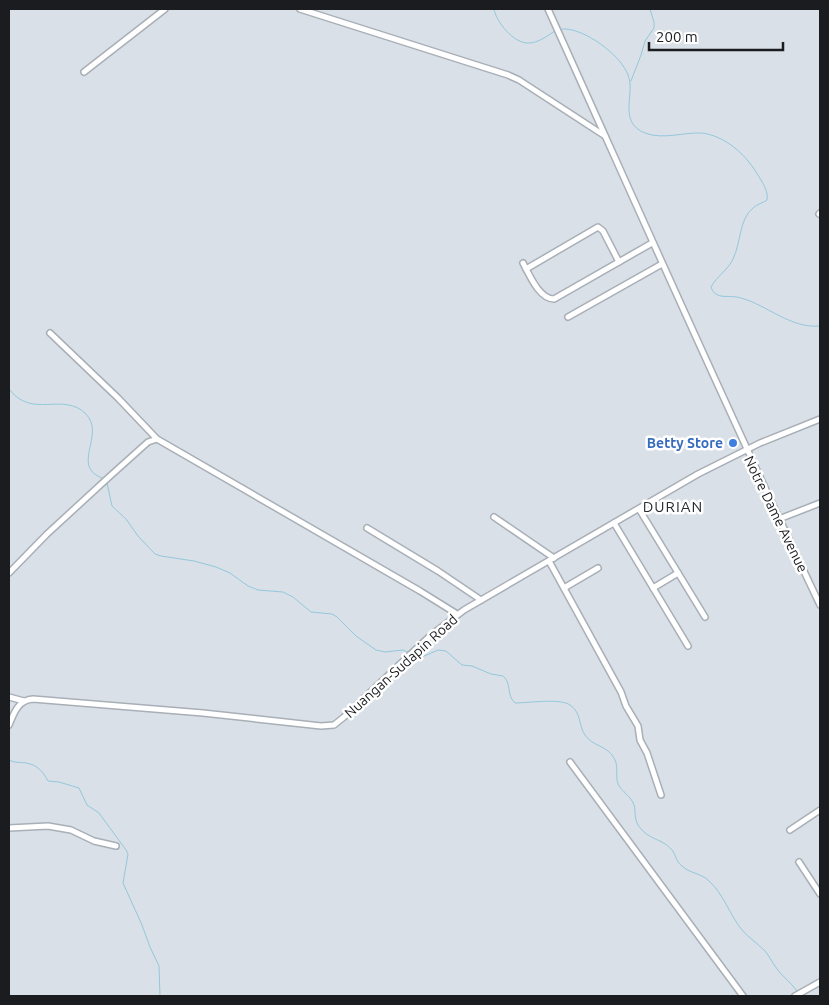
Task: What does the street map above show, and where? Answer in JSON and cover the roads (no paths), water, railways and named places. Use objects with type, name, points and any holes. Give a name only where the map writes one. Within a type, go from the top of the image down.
[{"type":"street","points":[[84,72],[165,9]]},
{"type":"street","points":[[300,9],[508,75],[605,136]]},
{"type":"street","name":"Notre Dame Avenue","points":[[548,9],[746,449],[820,605]]},
{"type":"street","points":[[526,269],[598,227],[603,231],[619,262]]},
{"type":"street","points":[[523,263],[546,298],[554,299],[652,243]]},
{"type":"street","points":[[568,317],[662,264]]},
{"type":"street","points":[[50,333],[118,398],[157,439],[457,614]]},
{"type":"street","name":"Nuangan-Sudapin Road","points":[[9,697],[24,701],[33,699],[67,701],[329,726],[344,718],[430,636],[457,614],[746,449],[820,419]]},
{"type":"street","points":[[9,573],[47,534],[109,476],[148,442],[157,439]]},
{"type":"street","points":[[779,519],[820,503]]},
{"type":"street","points":[[638,509],[705,617]]},
{"type":"street","points":[[494,517],[554,558]]},
{"type":"street","points":[[614,523],[688,646]]},
{"type":"street","points":[[367,528],[400,550],[438,570],[481,600]]},
{"type":"street","points":[[548,561],[622,692],[626,706],[638,726],[640,740],[647,753],[661,795]]},
{"type":"street","points":[[564,588],[598,568]]},
{"type":"street","points":[[653,588],[678,573]]},
{"type":"street","points":[[9,725],[18,706],[24,701]]},
{"type":"street","points":[[570,762],[743,996]]},
{"type":"street","points":[[790,830],[820,810]]},
{"type":"street","points":[[9,828],[48,826],[71,830],[94,841],[116,846]]},
{"type":"street","points":[[799,862],[820,894]]},
{"type":"street","points":[[795,996],[820,982]]},
{"type":"waterway","points":[[494,9],[502,26],[517,40],[529,43],[536,42],[555,31]]},
{"type":"waterway","points":[[631,81],[645,41],[654,28],[650,9]]},
{"type":"waterway","points":[[562,29],[571,30],[590,37],[618,59],[624,67],[630,82],[629,115],[637,128],[645,133],[659,136],[702,133],[719,138],[734,147],[746,159],[762,182],[766,189],[767,200],[755,207],[745,218],[736,253],[711,287],[713,291],[719,296],[736,297],[751,301],[799,324],[820,326]]},
{"type":"waterway","points":[[9,389],[18,398],[28,403],[68,405],[86,414],[91,422],[92,431],[88,458],[89,466],[93,473],[102,478]]},
{"type":"waterway","points":[[107,483],[112,506],[126,519],[138,536],[155,554],[216,567],[258,590],[283,592],[293,597],[311,612],[332,614],[337,617],[356,636],[376,650],[385,652],[403,650],[408,652]]},
{"type":"waterway","points":[[413,656],[422,657],[438,650],[446,651],[462,665],[472,666],[491,674],[503,676],[506,679],[512,700],[515,703],[559,702],[574,708],[588,739],[608,751],[614,758],[618,784],[633,802],[636,820],[641,829],[668,846],[678,863],[705,878],[714,886],[742,930],[766,952],[777,970],[797,991]]},
{"type":"waterway","points":[[9,760],[34,765],[48,781],[79,788],[87,805],[99,813],[126,850],[128,854],[123,883],[159,966],[160,996]]},
{"type":"place","name":"Betty Store","points":[[733,443]]},
{"type":"district","name":"DURIAN","points":[[673,506]]}]
